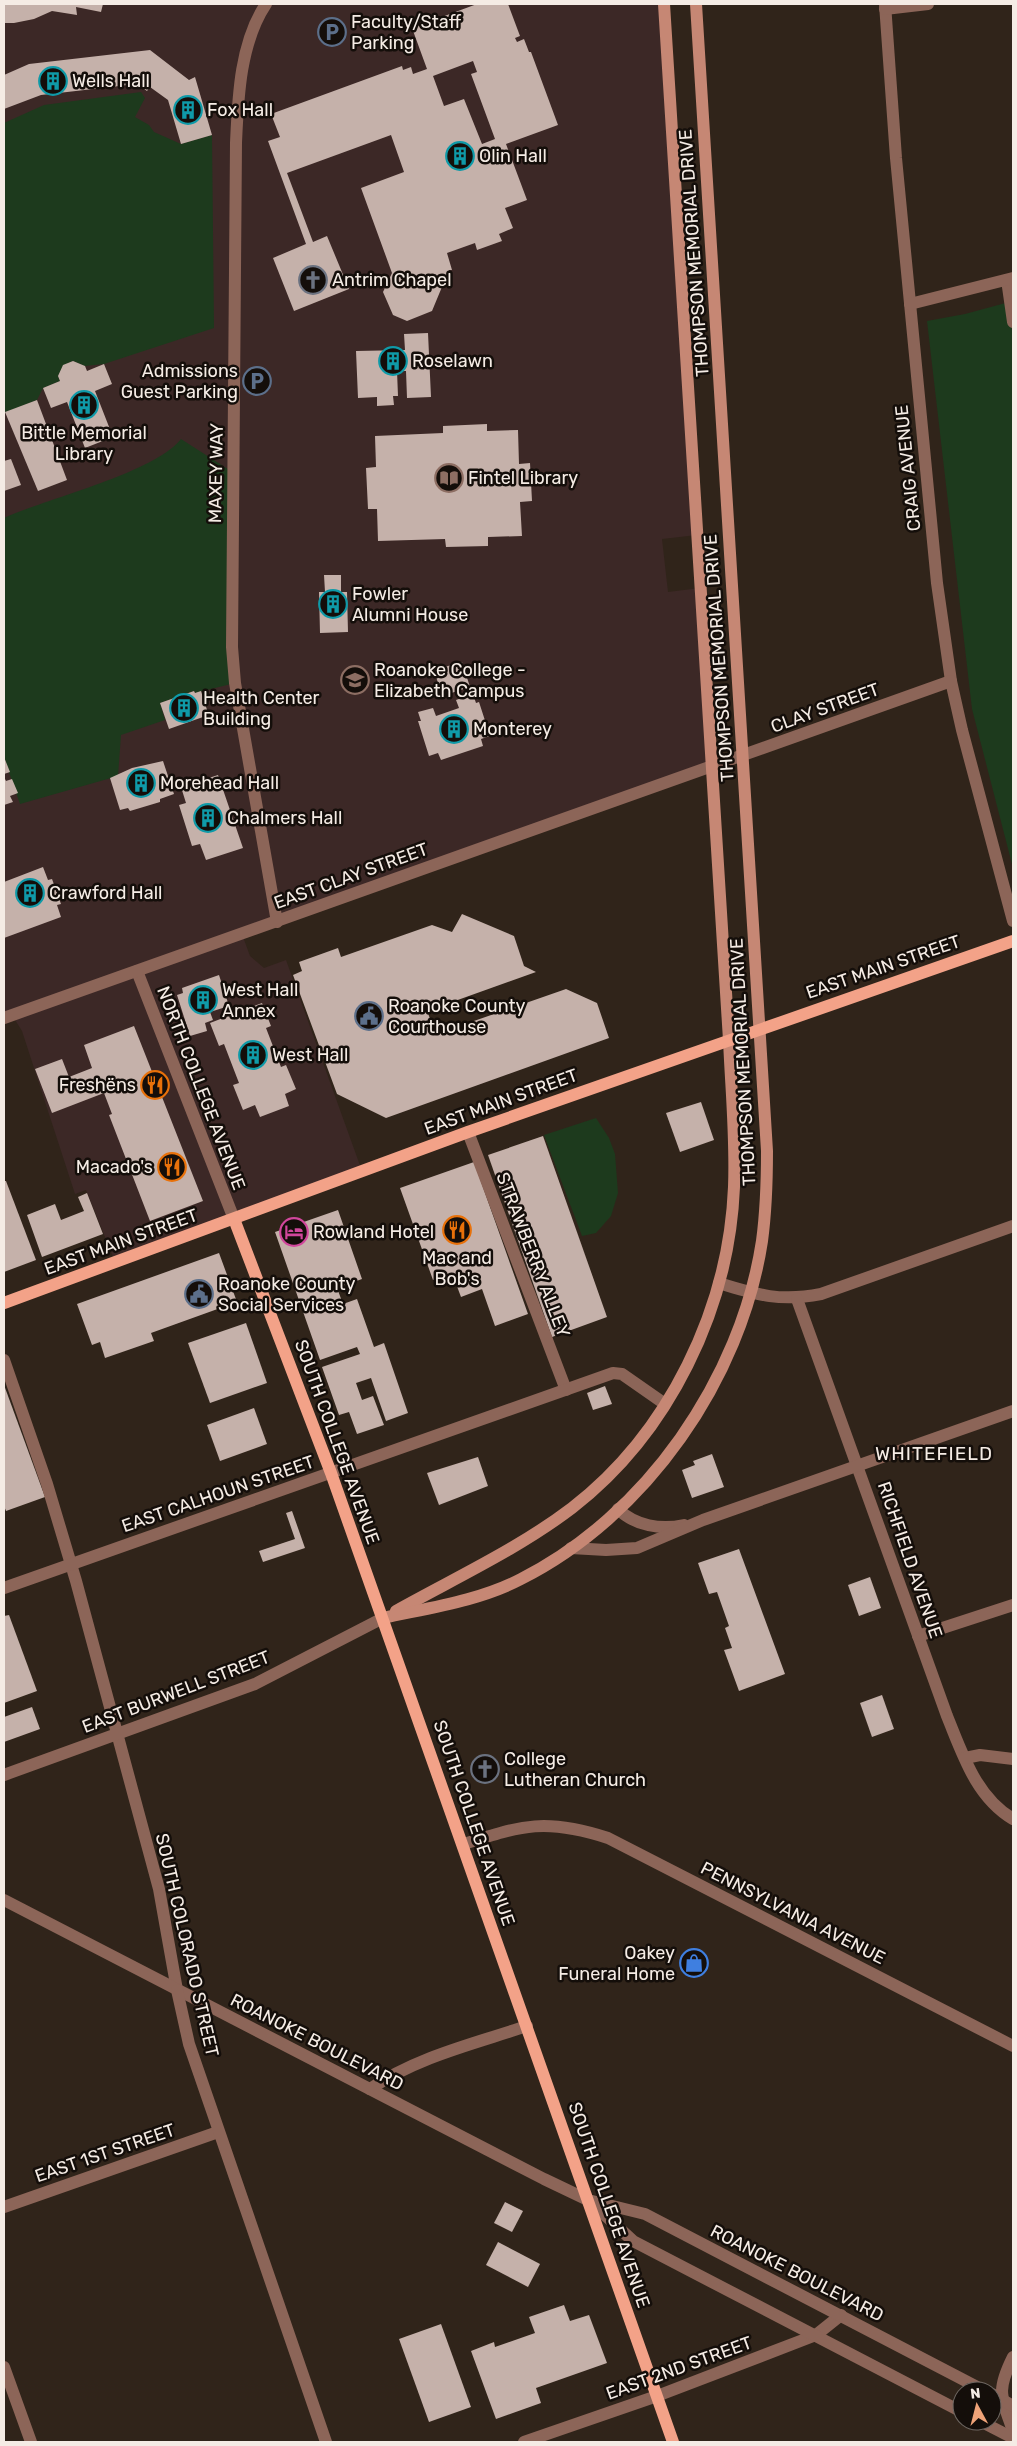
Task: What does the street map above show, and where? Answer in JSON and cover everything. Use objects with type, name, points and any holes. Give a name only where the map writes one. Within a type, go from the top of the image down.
[{"type":"main road","name":"THOMPSON MEMORIAL DRIVE","points":[[383,1618],[516,1544],[572,1507],[605,1478],[635,1444],[665,1404],[703,1332],[719,1283],[730,1228],[734,1188],[729,1040],[664,4]]},
{"type":"main road","name":"THOMPSON MEMORIAL DRIVE","points":[[383,1618],[467,1599],[520,1580],[571,1548],[618,1509],[648,1479],[670,1452],[721,1371],[740,1325],[750,1292],[761,1243],[766,1202],[767,1151],[696,4]]},
{"type":"main road","name":"EAST MAIN STREET","points":[[4,1303],[468,1132],[1013,941]]},
{"type":"main road","name":"SOUTH COLLEGE AVENUE","points":[[234,1219],[331,1473],[464,1844],[673,2442]]},
{"type":"street","name":"MAXEY WAY","points":[[266,4],[254,22],[238,93],[232,647],[235,683],[277,922]]},
{"type":"street","points":[[885,6],[928,4]]},
{"type":"street","name":"CRAIG AVENUE","points":[[885,6],[910,304],[937,583],[951,681],[962,730],[1013,921]]},
{"type":"street","points":[[910,304],[1010,279],[1013,322]]},
{"type":"street","name":"CLAY STREET","points":[[711,768],[951,681]]},
{"type":"street","name":"EAST CLAY STREET","points":[[4,1018],[277,922],[577,813],[711,768]]},
{"type":"street","name":"NORTH COLLEGE AVENUE","points":[[137,971],[234,1219]]},
{"type":"street","name":"STRAWBERRY ALLEY","points":[[468,1132],[566,1390]]},
{"type":"street","points":[[719,1283],[775,1298],[797,1298],[821,1294],[1013,1226]]},
{"type":"street","name":"RICHFIELD AVENUE","points":[[797,1298],[947,1716],[965,1758],[986,1795],[998,1809],[1013,1819]]},
{"type":"street","name":"SOUTH COLORADO STREET","points":[[4,1360],[46,1484],[118,1735],[158,1889],[189,2044],[326,2442]]},
{"type":"street","name":"EAST CALHOUN STREET","points":[[4,1588],[614,1373],[622,1374],[665,1404]]},
{"type":"street","points":[[571,1548],[606,1550],[637,1548],[703,1520],[1013,1411]]},
{"type":"street","points":[[618,1509],[638,1523],[653,1526],[679,1526],[703,1520]]},
{"type":"street","points":[[918,1636],[1013,1605]]},
{"type":"street","name":"EAST BURWELL STREET","points":[[4,1775],[255,1684],[383,1618]]},
{"type":"street","points":[[965,1758],[980,1755],[1013,1759]]},
{"type":"street","name":"PENNSYLVANIA AVENUE","points":[[464,1844],[526,1825],[552,1825],[582,1830],[608,1838],[1013,2046]]},
{"type":"street","name":"ROANOKE BOULEVARD","points":[[4,1900],[544,2179],[588,2200],[645,2214],[966,2381]]},
{"type":"street","points":[[370,2089],[392,2074],[418,2062],[527,2026]]},
{"type":"street","name":"EAST 1ST STREET","points":[[4,2207],[218,2132]]},
{"type":"street","name":"ROANOKE BOULEVARD","points":[[588,2200],[633,2241],[952,2407]]},
{"type":"street","name":"EAST 2ND STREET","points":[[524,2442],[657,2396],[816,2335],[841,2316]]},
{"type":"street","points":[[1013,2357],[1003,2378],[1002,2400],[1013,2431]]},
{"type":"street","points":[[4,2366],[31,2442]]},
{"type":"street","points":[[999,2431],[1013,2438]]},
{"type":"shaded area","name":"Roanoke College - Elizabeth Campus","points":[[4,4],[664,4],[697,535],[662,539],[668,592],[700,588],[711,768],[242,934],[250,956],[264,968],[286,960],[362,1171],[116,1264],[86,1190],[75,1194],[22,1031],[12,1015],[4,1018]]},
{"type":"green space","points":[[141,92],[145,98],[135,117],[149,125],[154,132],[181,144],[212,135],[214,328],[104,364],[85,366],[73,361],[64,365],[58,376],[60,381],[43,388],[37,400],[4,413],[4,123],[44,105]]},
{"type":"green space","points":[[1013,301],[1013,868],[972,709],[927,321],[965,314]]},
{"type":"green space","points":[[181,439],[234,473],[235,683],[195,693],[194,691],[160,703],[165,720],[121,735],[118,776],[20,804],[4,758],[4,518],[125,474],[148,463]]},
{"type":"green space","points":[[596,1118],[609,1138],[615,1154],[618,1193],[611,1216],[596,1233],[582,1236],[544,1135]]},
{"type":"building","points":[[4,4],[103,4],[101,12],[76,7],[77,15],[52,11],[34,19],[4,23]]},
{"type":"building","name":"Olin Hall","points":[[477,4],[508,4],[520,36],[515,38],[517,42],[524,39],[529,52],[531,52],[558,125],[506,144],[527,200],[505,208],[513,228],[499,234],[502,241],[477,250],[475,243],[447,253],[452,270],[449,270],[432,311],[407,321],[393,315],[383,292],[392,273],[361,188],[404,172],[391,135],[287,173],[313,242],[327,236],[349,289],[294,311],[273,258],[306,244],[268,141],[280,137],[271,114],[402,66],[403,70],[411,67],[413,74],[427,69],[412,28]],"holes":[[[473,61],[477,72],[471,74],[495,139],[482,144],[464,99],[444,106],[433,76]]]},
{"type":"building","points":[[150,50],[189,80],[195,77],[212,135],[181,144],[168,100],[150,87],[147,91],[137,84],[41,95],[4,109],[4,75],[29,64]]},
{"type":"building","name":"Roselawn","points":[[428,333],[431,397],[407,398],[406,371],[397,371],[398,396],[393,396],[394,405],[377,406],[377,397],[358,398],[356,351],[405,350],[404,334]]},
{"type":"building","name":"Bittle Memorial Library","points":[[73,361],[85,366],[87,371],[104,364],[112,384],[95,391],[113,437],[85,448],[67,402],[51,408],[43,388],[60,381],[58,376],[63,365]]},
{"type":"building","points":[[37,400],[67,480],[38,491],[5,412]]},
{"type":"building","name":"Fintel Library","points":[[487,424],[487,431],[518,430],[519,464],[530,463],[532,501],[520,502],[522,536],[488,537],[488,546],[446,547],[445,539],[378,541],[377,509],[368,509],[366,468],[376,467],[375,436],[443,433],[443,426]]},
{"type":"building","points":[[11,459],[21,485],[4,491],[4,461]]},
{"type":"building","name":"Fowler Alumni House","points":[[324,575],[341,575],[341,592],[347,592],[348,632],[320,633],[319,592],[325,592]]},
{"type":"building","points":[[462,662],[470,687],[442,696],[434,670]]},
{"type":"building","name":"Health Center Building","points":[[194,691],[195,693],[201,691],[208,713],[202,715],[203,717],[169,729],[160,703]]},
{"type":"building","name":"Monterey","points":[[473,694],[476,703],[479,702],[490,736],[481,739],[483,746],[441,760],[438,753],[429,756],[418,721],[421,721],[418,712],[433,708],[436,716],[459,708],[456,700]]},
{"type":"building","points":[[4,757],[10,772],[4,774]]},
{"type":"building","name":"Morehead Hall","points":[[163,761],[174,794],[160,799],[160,802],[130,811],[128,808],[120,810],[110,778],[132,768]]},
{"type":"building","name":"Chalmers Hall","points":[[218,775],[243,848],[206,860],[200,844],[192,846],[179,805],[186,803],[181,787]]},
{"type":"building","points":[[4,777],[6,781],[12,779],[18,793],[10,796],[13,802],[4,805]]},
{"type":"building","name":"Crawford Hall","points":[[43,867],[48,880],[52,879],[61,904],[57,905],[61,917],[4,938],[4,882]]},
{"type":"building","name":"Roanoke County Courthouse","points":[[462,914],[514,936],[524,966],[536,972],[427,1011],[431,1021],[448,1030],[566,989],[597,1003],[609,1038],[386,1118],[337,1094],[293,975],[302,971],[299,962],[338,948],[341,957],[432,925],[452,932]]},
{"type":"building","name":"West Hall Annex","points":[[219,975],[229,1006],[210,1012],[213,1020],[205,1023],[207,1031],[190,1036],[177,995],[183,993],[182,988]]},
{"type":"building","name":"West Hall","points":[[262,1003],[271,1026],[266,1028],[281,1067],[286,1065],[296,1089],[285,1094],[289,1106],[260,1117],[255,1105],[243,1110],[233,1085],[239,1083],[224,1044],[219,1046],[210,1023]]},
{"type":"building","points":[[134,1026],[203,1201],[150,1221],[109,1115],[112,1114],[104,1093],[52,1113],[35,1069],[62,1059],[69,1077],[92,1068],[84,1045]]},
{"type":"building","points":[[701,1102],[714,1140],[680,1152],[666,1113]]},
{"type":"building","points":[[543,1136],[607,1317],[552,1337],[488,1155]]},
{"type":"building","name":"Mac and Bob's","points":[[474,1162],[528,1314],[495,1326],[482,1289],[461,1297],[452,1273],[433,1280],[400,1188]]},
{"type":"building","points":[[4,1181],[6,1181],[36,1260],[4,1272]]},
{"type":"building","name":"Macado's","points":[[87,1193],[103,1234],[42,1257],[27,1215],[55,1204],[61,1220],[84,1211],[78,1197]]},
{"type":"building","points":[[338,1210],[362,1279],[337,1288],[343,1304],[357,1299],[374,1347],[384,1343],[408,1413],[386,1421],[371,1378],[356,1383],[362,1400],[373,1396],[384,1425],[357,1434],[349,1412],[339,1415],[322,1367],[360,1354],[357,1347],[320,1360],[275,1232]]},
{"type":"building","points":[[219,1253],[237,1302],[151,1333],[154,1341],[105,1358],[100,1342],[92,1345],[77,1304]]},
{"type":"building","points":[[246,1323],[267,1383],[210,1403],[188,1343]]},
{"type":"building","points":[[4,1385],[45,1497],[6,1511],[4,1506]]},
{"type":"building","points":[[605,1386],[612,1404],[593,1410],[587,1393]]},
{"type":"building","points":[[254,1408],[267,1444],[220,1461],[207,1425]]},
{"type":"building","points":[[712,1454],[724,1487],[692,1498],[682,1470],[695,1465],[693,1461]]},
{"type":"building","points":[[478,1457],[488,1486],[439,1505],[427,1473]]},
{"type":"building","points":[[292,1511],[305,1548],[263,1562],[259,1551],[295,1539],[286,1513]]},
{"type":"building","points":[[739,1549],[785,1674],[739,1691],[724,1650],[732,1648],[725,1628],[729,1626],[717,1592],[709,1594],[698,1563]]},
{"type":"building","points":[[870,1577],[881,1608],[859,1616],[848,1585]]},
{"type":"building","points":[[9,1615],[37,1691],[4,1703],[4,1616]]},
{"type":"building","points":[[882,1695],[894,1729],[872,1737],[860,1703]]},
{"type":"building","points":[[32,1707],[40,1729],[4,1742],[4,1717]]},
{"type":"building","points":[[505,2202],[523,2211],[512,2232],[494,2223]]},
{"type":"building","points":[[498,2242],[540,2264],[528,2287],[486,2265]]},
{"type":"building","points":[[564,2305],[570,2321],[589,2315],[607,2363],[536,2388],[541,2403],[496,2419],[471,2351],[494,2342],[495,2347],[535,2333],[529,2317]]},
{"type":"building","points":[[441,2324],[471,2407],[429,2422],[399,2339]]},
{"type":"place","name":"Faculty/Staff Parking","points":[[332,32]]},
{"type":"place","name":"Wells Hall","points":[[53,81]]},
{"type":"place","name":"Fox Hall","points":[[188,110]]},
{"type":"place","name":"Olin Hall","points":[[460,156]]},
{"type":"place","name":"Antrim Chapel","points":[[313,280]]},
{"type":"place","name":"Roselawn","points":[[393,361]]},
{"type":"place","name":"Admissions Guest Parking","points":[[257,381]]},
{"type":"place","name":"Bittle Memorial Library","points":[[84,405]]},
{"type":"place","name":"Fintel Library","points":[[449,478]]},
{"type":"place","name":"Fowler Alumni House","points":[[333,604]]},
{"type":"place","name":"Roanoke College - Elizabeth Campus","points":[[355,680]]},
{"type":"place","name":"Health Center Building","points":[[184,708]]},
{"type":"place","name":"Monterey","points":[[454,729]]},
{"type":"place","name":"Morehead Hall","points":[[141,783]]},
{"type":"place","name":"Chalmers Hall","points":[[208,818]]},
{"type":"place","name":"Crawford Hall","points":[[30,893]]},
{"type":"place","name":"West Hall Annex","points":[[203,1000]]},
{"type":"place","name":"Roanoke County Courthouse","points":[[369,1016]]},
{"type":"place","name":"West Hall","points":[[253,1055]]},
{"type":"place","name":"Freshëns","points":[[155,1085]]},
{"type":"place","name":"Macado's","points":[[172,1167]]},
{"type":"place","name":"Mac and Bob's","points":[[457,1230]]},
{"type":"place","name":"Rowland Hotel","points":[[294,1232]]},
{"type":"place","name":"Roanoke County Social Services","points":[[199,1294]]},
{"type":"place","name":"College Lutheran Church","points":[[485,1769]]},
{"type":"place","name":"Oakey Funeral Home","points":[[694,1963]]},
{"type":"district","name":"WHITEFIELD","points":[[934,1453]]}]
